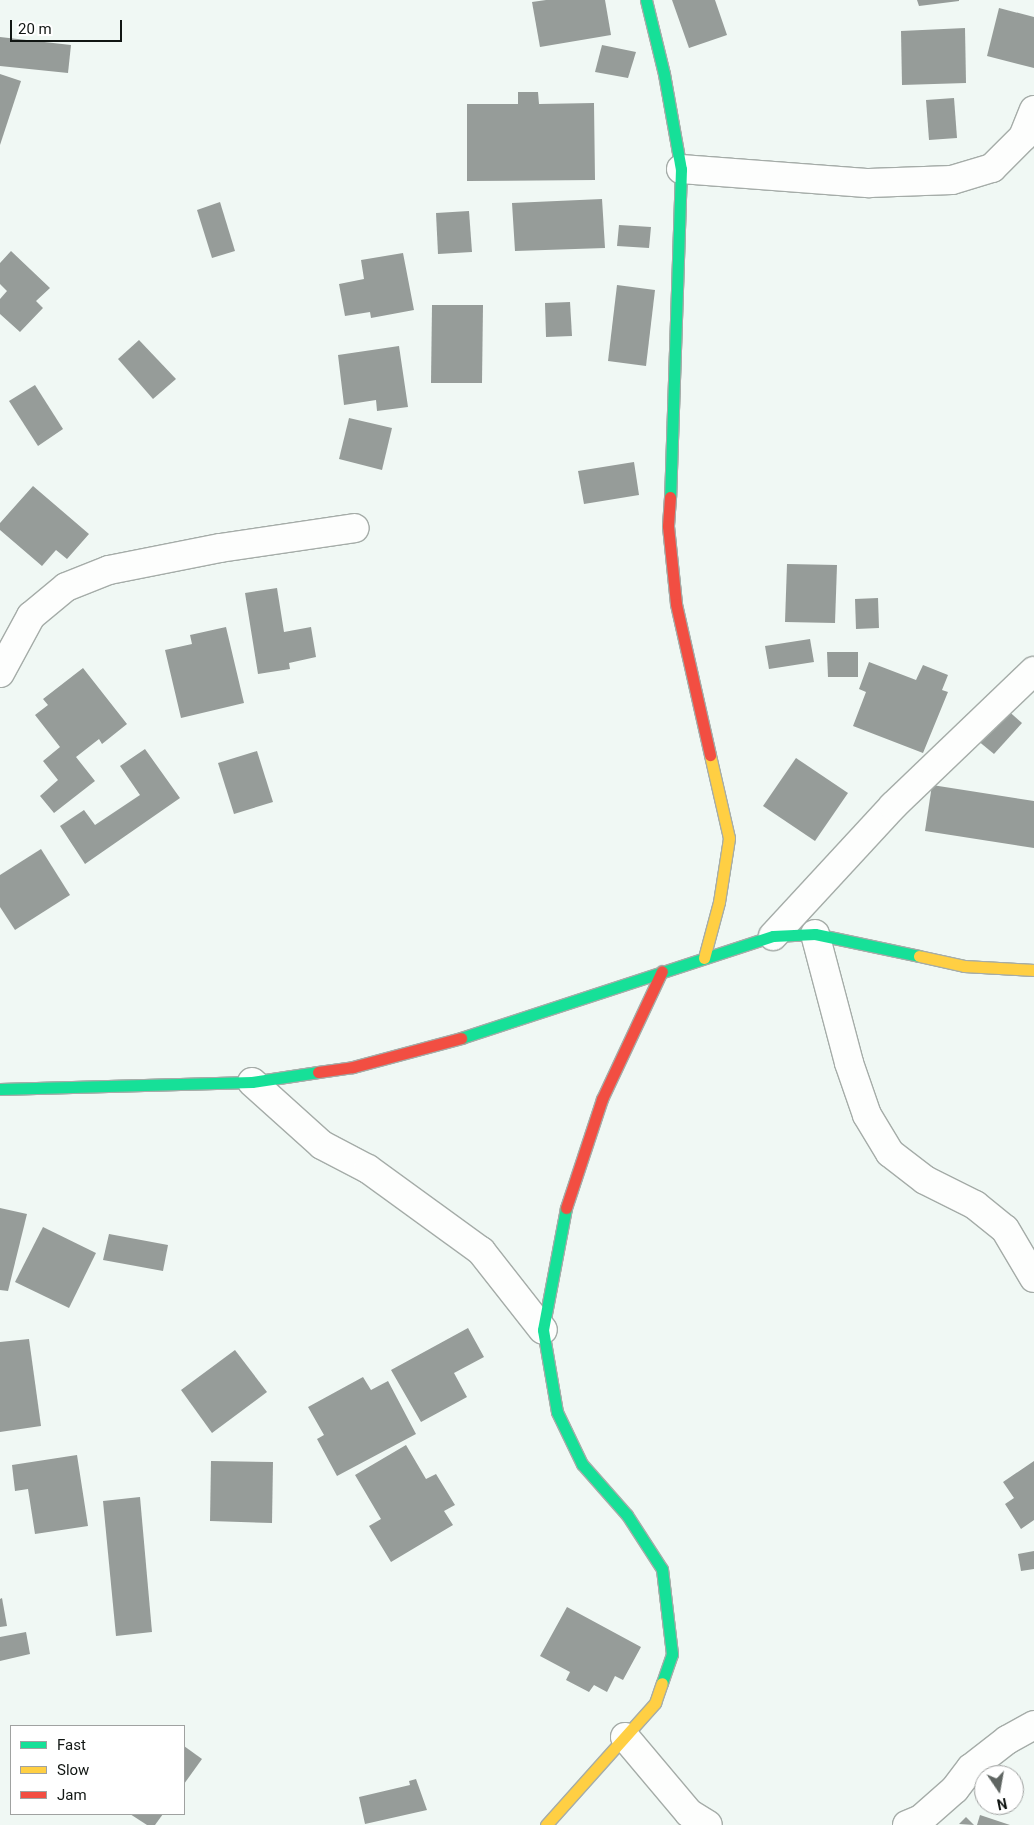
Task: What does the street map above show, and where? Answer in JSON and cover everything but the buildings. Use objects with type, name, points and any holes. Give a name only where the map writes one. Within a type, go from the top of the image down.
[{"type":"street","points":[[646,0],[664,74],[681,170],[673,458],[668,526],[678,613],[729,838],[719,902],[704,958]]},
{"type":"street","points":[[681,170],[869,183],[952,180],[992,168],[1023,137],[1034,110]]},
{"type":"street","points":[[0,673],[32,616],[66,586],[109,570],[211,550],[355,528]]},
{"type":"street","points":[[773,936],[893,806],[1034,671]]},
{"type":"street","points":[[815,934],[849,1063],[867,1115],[890,1153],[925,1180],[975,1206],[1005,1229],[1034,1278]]},
{"type":"street","points":[[0,1089],[252,1082],[353,1067],[446,1044],[662,971],[773,936],[815,934],[964,966],[1034,970]]},
{"type":"street","points":[[546,1825],[655,1702],[672,1654],[662,1569],[627,1515],[582,1464],[558,1412],[543,1330],[565,1211],[599,1108],[662,971]]},
{"type":"street","points":[[252,1082],[322,1145],[368,1169],[481,1251],[543,1330]]},
{"type":"street","points":[[907,1825],[921,1819],[955,1789],[971,1768],[1007,1740],[1034,1725]]},
{"type":"street","points":[[625,1737],[689,1813],[708,1825]]},
{"type":"traffic: fast","points":[[646,0],[664,74],[681,169],[670,497]]},
{"type":"traffic: fast","points":[[461,1038],[773,936],[815,934],[919,956]]},
{"type":"traffic: fast","points":[[0,1089],[252,1082],[318,1072]]},
{"type":"traffic: fast","points":[[566,1208],[543,1330],[557,1412],[582,1464],[627,1515],[662,1569],[672,1654],[662,1683]]},
{"type":"traffic: slow","points":[[704,958],[719,902],[729,838],[710,755]]},
{"type":"traffic: slow","points":[[919,956],[964,966],[1034,970]]},
{"type":"traffic: slow","points":[[546,1825],[655,1703],[662,1683]]},
{"type":"traffic: jam","points":[[670,497],[668,526],[676,604],[710,755]]},
{"type":"traffic: jam","points":[[566,1208],[602,1099],[662,971]]},
{"type":"traffic: jam","points":[[318,1072],[353,1067],[461,1038]]}]
